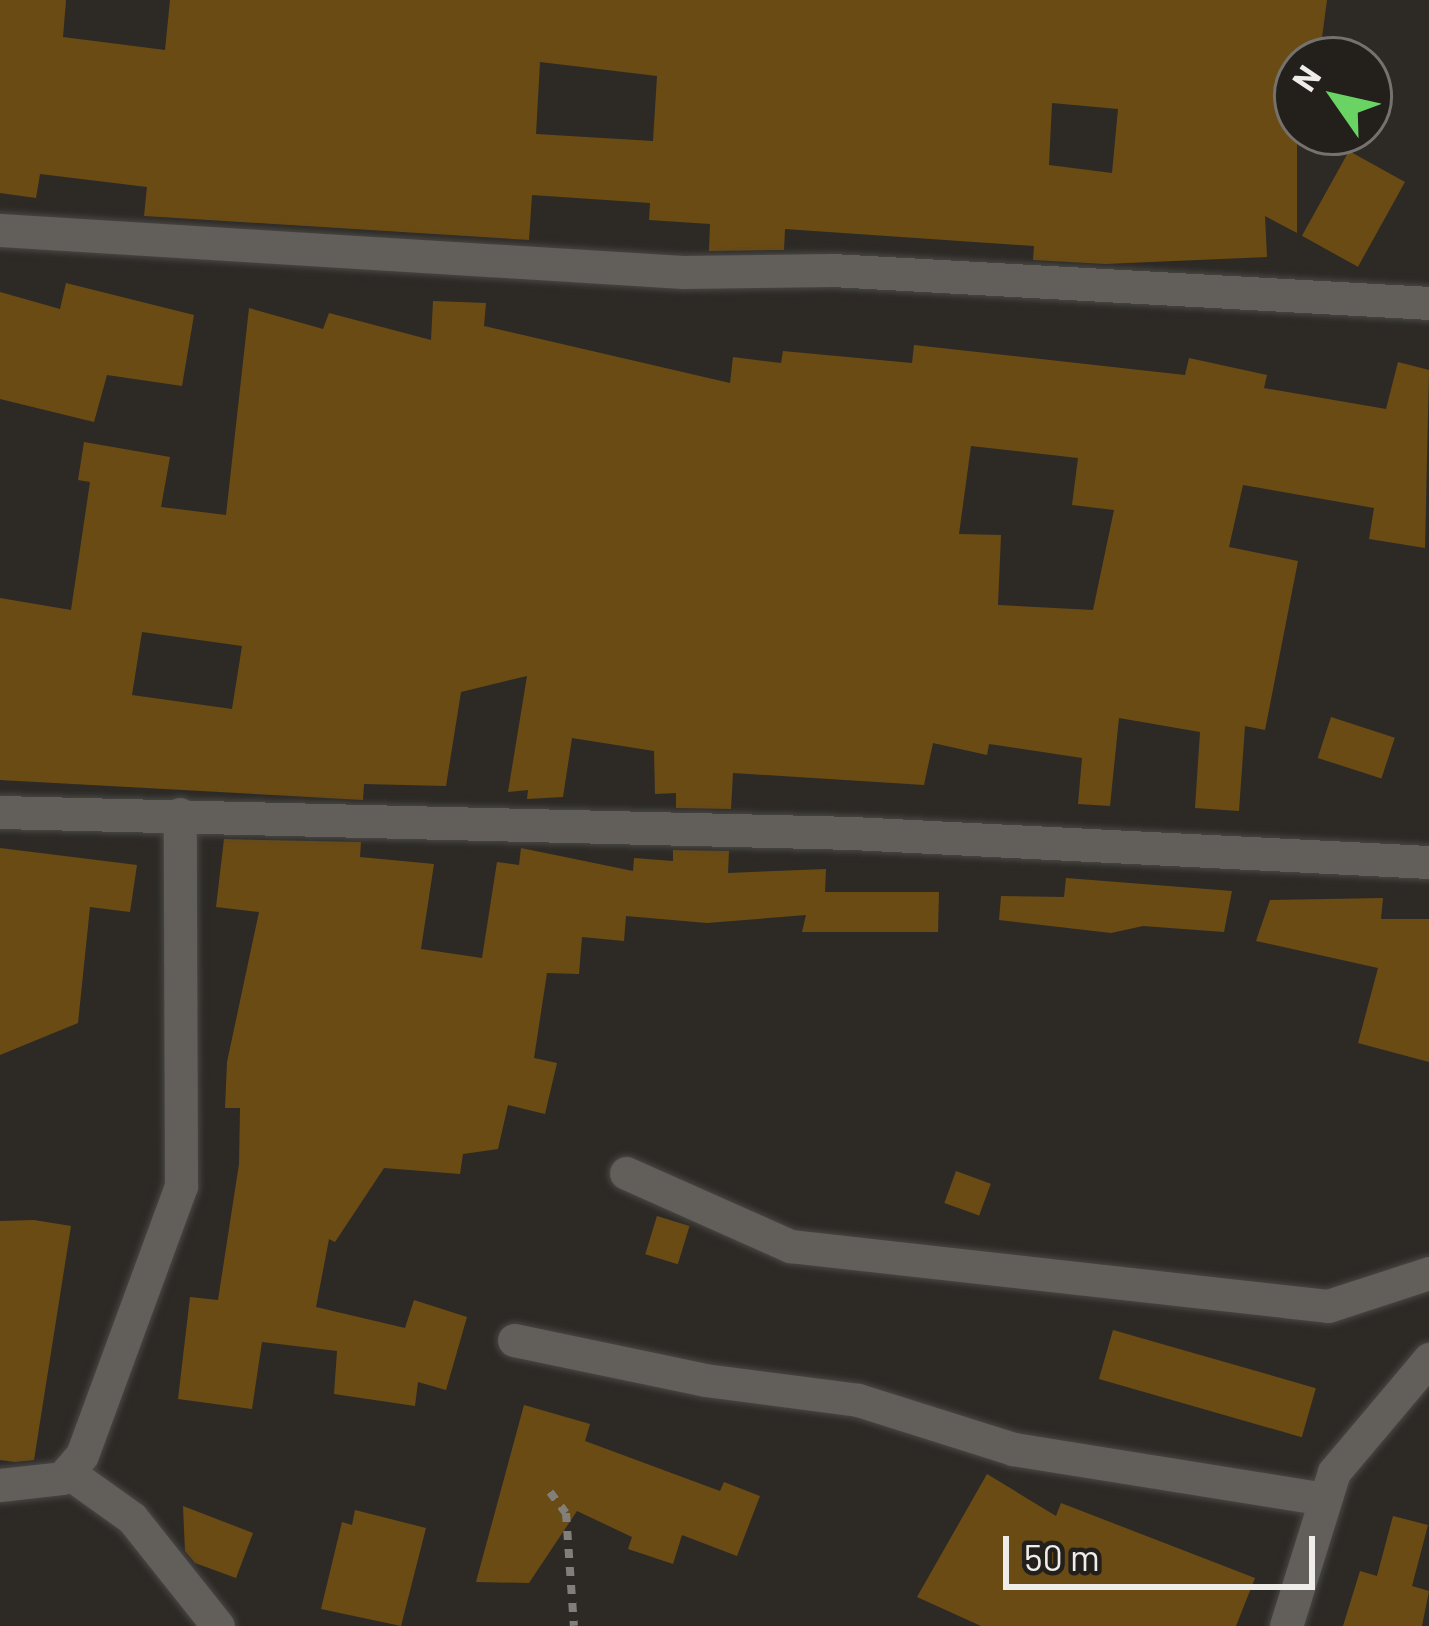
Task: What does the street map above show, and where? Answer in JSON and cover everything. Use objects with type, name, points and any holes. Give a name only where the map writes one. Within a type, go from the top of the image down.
[{"type":"street","points":[[0,230],[682,272],[832,270],[1429,303]]},
{"type":"street","points":[[0,812],[852,833],[1429,862]]},
{"type":"street","points":[[69,1473],[181,1186],[180,814]]},
{"type":"street","points":[[626,1173],[790,1246],[1328,1306],[1429,1273]]},
{"type":"street","points":[[514,1340],[705,1380],[859,1400],[1013,1449],[1329,1485]]},
{"type":"street","points":[[1286,1626],[1329,1485],[1429,1359]]},
{"type":"street","points":[[0,1485],[27,1486],[69,1473]]},
{"type":"street","points":[[69,1473],[132,1518],[218,1626]]},
{"type":"path","points":[[550,1492],[566,1513],[574,1626]]},
{"type":"building","points":[[0,0],[66,0],[63,37],[165,50],[170,0],[1327,0],[1322,36],[1273,36],[1273,156],[1297,156],[1297,233],[1265,216],[1267,257],[1105,264],[1033,260],[1034,246],[785,229],[784,250],[709,251],[710,224],[649,220],[650,203],[532,195],[529,240],[144,216],[147,187],[40,174],[36,198],[0,193]],"holes":[[[540,62],[657,76],[653,141],[536,134]],[[1052,103],[1118,109],[1112,173],[1049,165]]]},
{"type":"building","points":[[1346,156],[1358,156],[1405,182],[1358,267],[1302,236]]},
{"type":"building","points":[[66,283],[194,315],[182,386],[107,375],[94,422],[0,399],[0,292],[60,309]]},
{"type":"building","points":[[433,301],[486,303],[484,326],[730,383],[733,357],[781,363],[783,351],[912,363],[914,345],[1185,375],[1189,358],[1267,375],[1264,388],[1386,409],[1398,362],[1429,370],[1425,548],[1369,539],[1374,508],[1243,485],[1229,547],[1298,561],[1265,730],[1245,726],[1239,811],[1195,808],[1200,732],[1119,718],[1110,806],[1078,804],[1082,758],[989,744],[987,755],[933,743],[924,785],[733,773],[731,809],[676,808],[676,793],[655,794],[654,751],[572,738],[563,797],[527,799],[528,790],[508,792],[527,676],[461,692],[446,786],[364,784],[363,800],[0,780],[0,598],[71,610],[90,482],[78,480],[84,442],[170,457],[161,507],[226,515],[249,308],[323,329],[329,313],[431,340]],"holes":[[[971,446],[1078,458],[1072,505],[1114,510],[1093,610],[998,605],[1001,535],[959,534]],[[142,632],[242,646],[232,709],[132,695]]]},
{"type":"building","points":[[1331,717],[1395,738],[1381,779],[1318,758]]},
{"type":"building","points":[[224,839],[361,842],[360,857],[434,864],[421,949],[482,958],[497,862],[519,865],[521,848],[633,871],[634,858],[673,861],[673,850],[729,851],[728,873],[826,869],[825,892],[939,892],[938,932],[802,932],[806,915],[707,923],[626,916],[624,941],[582,937],[579,974],[547,973],[534,1058],[557,1063],[545,1114],[508,1105],[498,1149],[463,1154],[460,1174],[384,1168],[335,1242],[329,1239],[316,1307],[405,1328],[414,1300],[467,1317],[446,1390],[418,1382],[415,1406],[334,1394],[337,1351],[262,1342],[252,1409],[178,1399],[190,1297],[218,1300],[239,1164],[240,1108],[225,1108],[227,1062],[259,912],[216,907]]},
{"type":"building","points":[[0,848],[137,865],[130,912],[90,907],[78,1023],[0,1055]]},
{"type":"building","points":[[1066,878],[1232,891],[1224,932],[1143,926],[1111,933],[999,920],[1001,896],[1064,897]]},
{"type":"building","points":[[1383,898],[1381,919],[1429,919],[1429,1062],[1358,1043],[1378,968],[1256,941],[1270,900]]},
{"type":"building","points":[[956,1171],[991,1184],[979,1216],[944,1203]]},
{"type":"building","points":[[657,1216],[690,1226],[678,1264],[645,1254]]},
{"type":"building","points":[[0,1221],[71,1226],[34,1460],[15,1462],[0,1460]]},
{"type":"building","points":[[1113,1330],[1316,1388],[1302,1437],[1099,1379]]},
{"type":"building","points":[[524,1405],[590,1424],[585,1441],[720,1491],[724,1482],[760,1496],[737,1556],[682,1535],[673,1564],[628,1549],[632,1537],[577,1511],[529,1583],[476,1582]]},
{"type":"building","points":[[987,1474],[1056,1516],[1061,1503],[1255,1578],[1236,1626],[981,1626],[917,1597]]},
{"type":"building","points":[[183,1506],[253,1533],[236,1578],[195,1563],[185,1551]]},
{"type":"building","points":[[355,1510],[426,1528],[401,1626],[321,1609],[342,1522],[352,1525]]},
{"type":"building","points":[[1393,1516],[1428,1525],[1412,1586],[1429,1591],[1422,1626],[1343,1626],[1360,1571],[1377,1576]]}]
